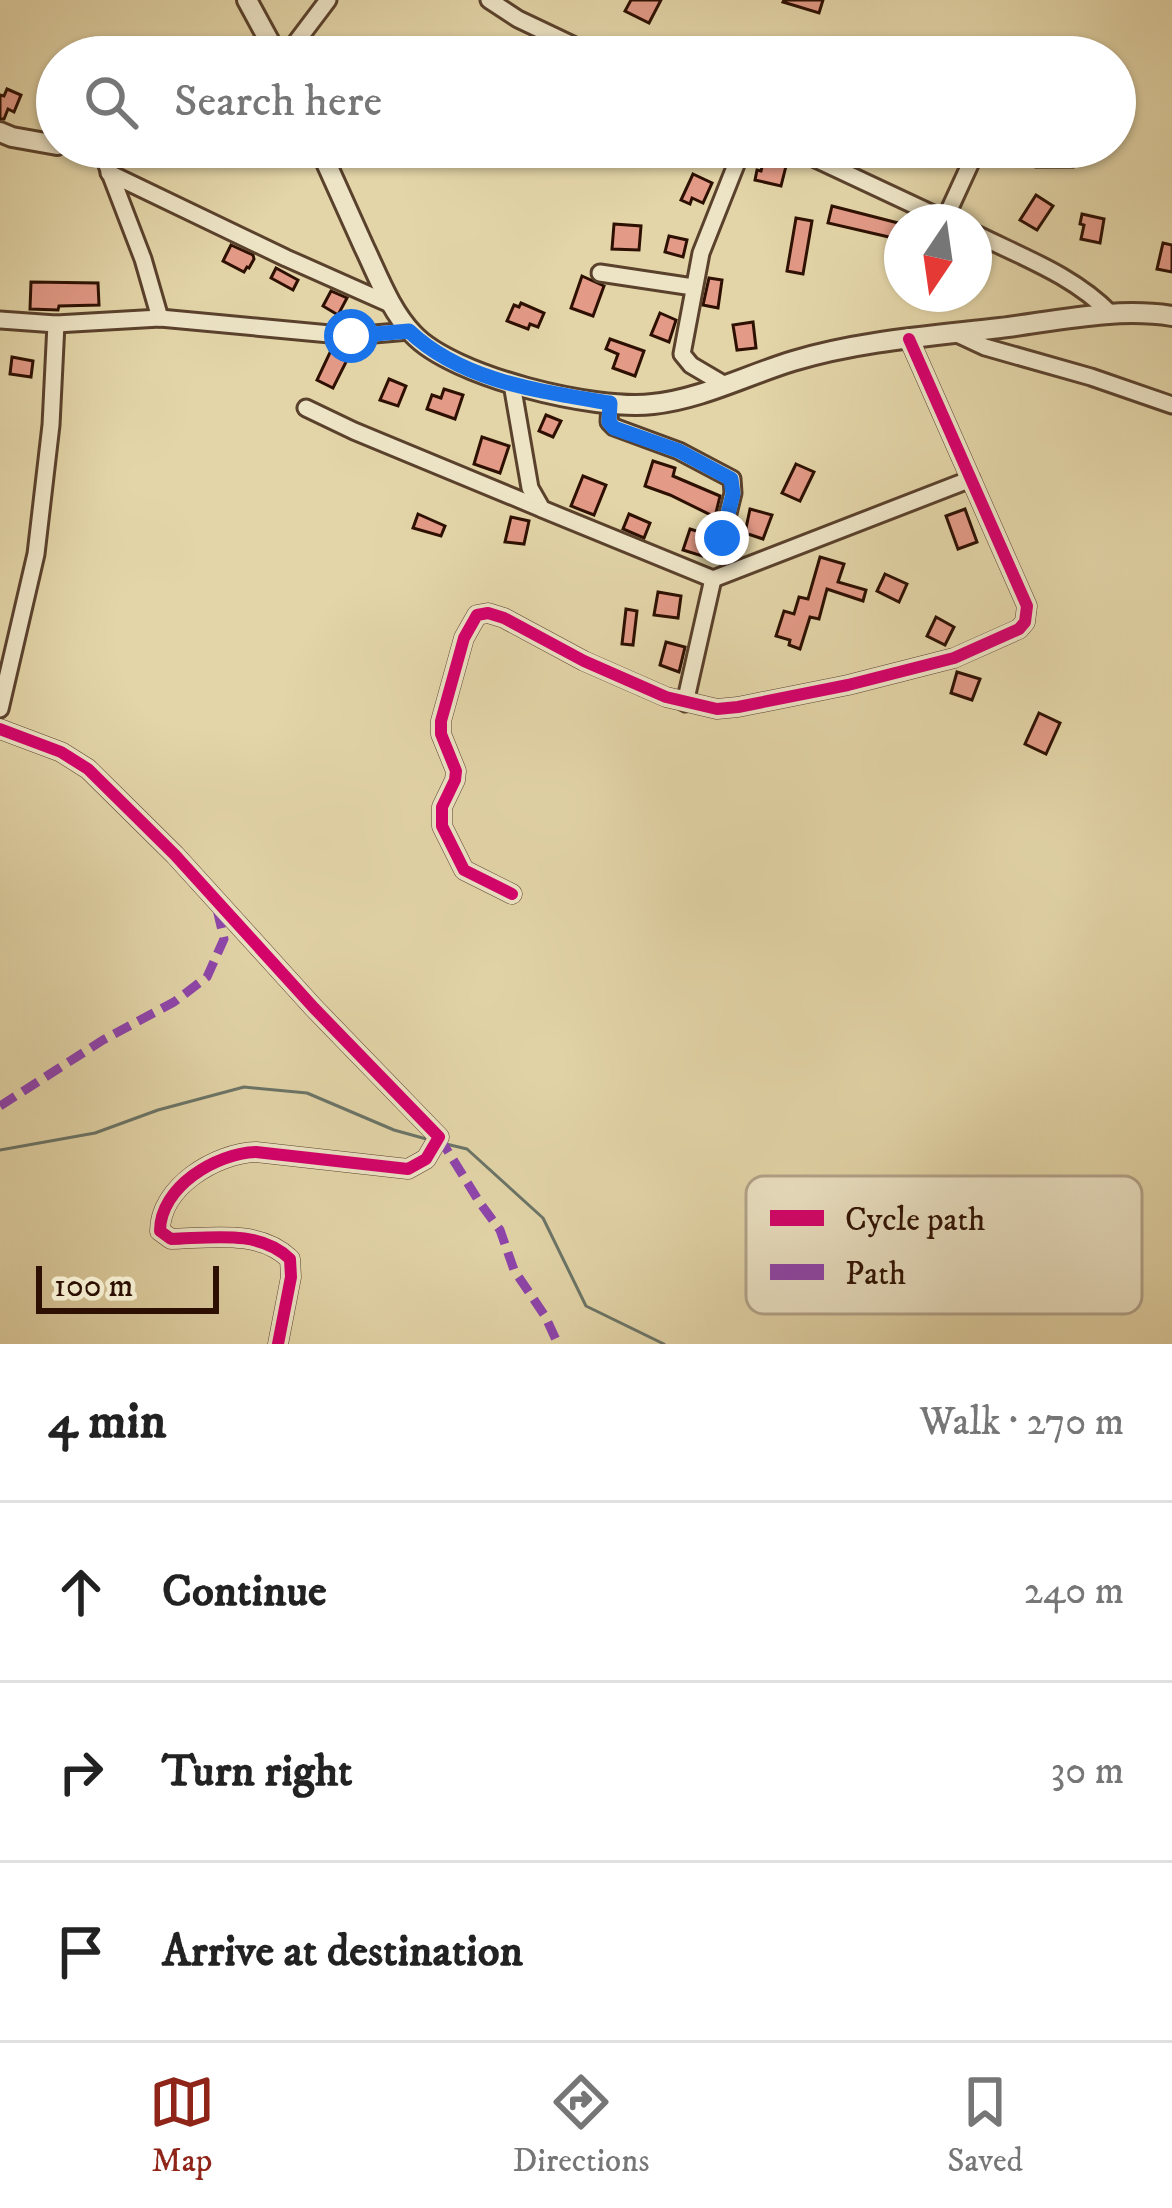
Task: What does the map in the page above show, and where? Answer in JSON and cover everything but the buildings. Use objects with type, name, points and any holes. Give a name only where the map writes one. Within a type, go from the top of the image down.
[{"type":"street","points":[[247,0],[266,36]]},
{"type":"street","points":[[301,36],[328,0]]},
{"type":"street","points":[[489,0],[554,36]]},
{"type":"street","points":[[0,132],[36,141]]},
{"type":"street","points":[[108,168],[160,318]]},
{"type":"street","points":[[329,168],[392,305],[409,331],[450,361],[512,384],[610,403],[653,404],[810,356],[909,339],[1111,314],[1172,316]]},
{"type":"street","points":[[724,385],[683,357],[705,239],[734,168]]},
{"type":"street","points":[[835,168],[912,204]]},
{"type":"street","points":[[955,204],[969,168]]},
{"type":"street","points":[[109,172],[392,305]]},
{"type":"street","points":[[992,242],[1081,286],[1111,314]]},
{"type":"street","points":[[600,273],[693,287]]},
{"type":"street","points":[[0,320],[56,324],[160,318],[351,336],[409,331]]},
{"type":"street","points":[[0,709],[36,554],[51,425],[56,324]]},
{"type":"street","points":[[955,333],[985,347],[1172,405]]},
{"type":"street","points":[[512,895],[464,870],[440,820],[456,771],[441,734],[441,721],[464,638],[472,620],[482,614],[496,615],[584,661],[685,703],[728,709],[848,686],[954,658],[1019,629],[1024,622],[1027,606],[909,339]]},
{"type":"street","points":[[512,384],[530,488],[542,509]]},
{"type":"street","points":[[610,403],[609,422],[614,428],[679,451],[731,479],[733,494],[722,538]]},
{"type":"street","points":[[306,407],[370,438],[713,579],[971,479]]},
{"type":"street","points":[[685,703],[713,579]]},
{"type":"street","points":[[0,729],[61,752],[88,770],[175,855],[439,1137],[422,1163],[408,1169],[241,1153],[206,1168],[173,1195],[160,1219],[165,1237],[236,1237],[290,1259],[278,1344]]},
{"type":"waterway","points":[[0,1150],[95,1133],[244,1087],[307,1093],[430,1140]]},
{"type":"waterway","points":[[446,1144],[467,1149],[543,1218],[586,1306],[664,1344]]},
{"type":"marked path","points":[[0,1106],[103,1040],[174,1002],[207,977],[224,939],[217,909]]},
{"type":"marked path","points":[[439,1137],[500,1230],[514,1270],[558,1344]]},
{"type":"cycle path","points":[[512,894],[464,870],[442,826],[442,807],[456,771],[441,734],[441,721],[464,638],[477,615],[504,618],[666,697],[717,709],[848,685],[954,658],[1025,622],[1027,606],[909,339]]},
{"type":"cycle path","points":[[0,729],[61,752],[88,769],[439,1137],[426,1159],[408,1169],[240,1154],[193,1175],[169,1200],[160,1231],[171,1239],[249,1239],[278,1249],[290,1259],[278,1344]]},
{"type":"route","points":[[351,336],[409,331],[437,353],[474,372],[610,403],[609,422],[614,428],[679,451],[731,479],[733,494],[722,538]]}]
